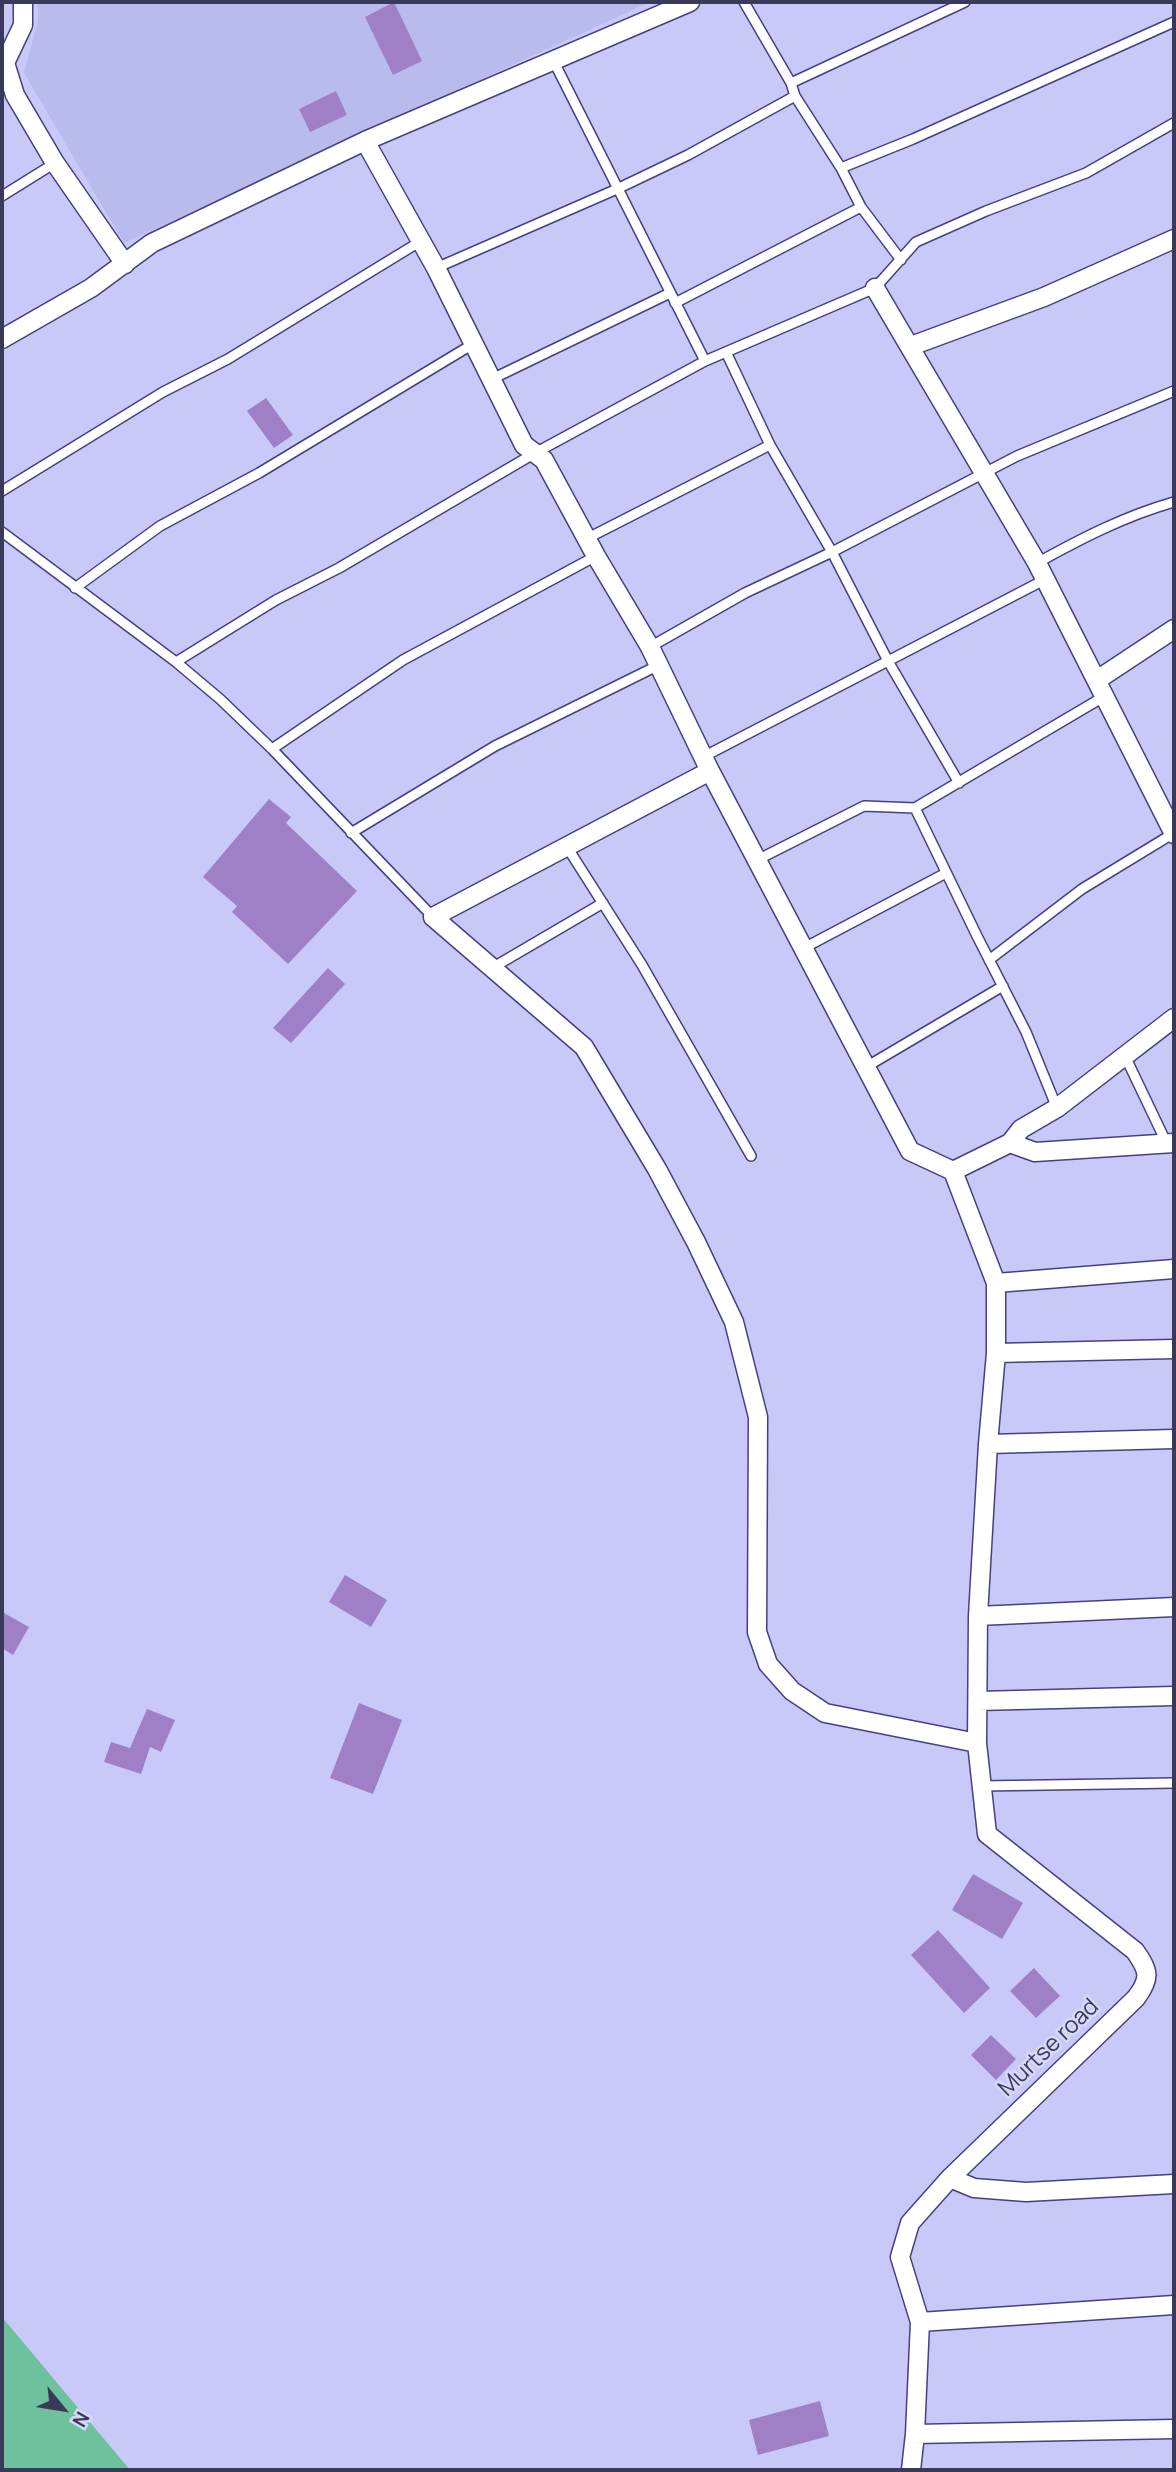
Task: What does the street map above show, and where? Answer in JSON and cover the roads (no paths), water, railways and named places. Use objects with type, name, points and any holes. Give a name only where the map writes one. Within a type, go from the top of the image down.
[{"type":"street","points":[[23,2],[23,25],[3,64],[15,95],[55,163],[125,264]]},
{"type":"street","points":[[2,339],[91,288],[152,243],[365,141],[691,2]]},
{"type":"street","points":[[365,141],[436,268],[524,445],[544,460],[586,539],[650,647],[706,764],[910,1151],[953,1171],[996,1283],[1174,1269]]},
{"type":"street","points":[[911,346],[1044,297],[1174,239]]},
{"type":"street","points":[[875,288],[1042,571],[1101,688],[1169,813],[1174,834]]},
{"type":"street","points":[[1101,688],[1174,629]]},
{"type":"street","points":[[706,764],[567,847],[433,917],[584,1047],[657,1169],[734,1322],[758,1417],[757,1632],[768,1664],[792,1691],[825,1713],[977,1743]]},
{"type":"street","points":[[953,1171],[1010,1143],[1021,1129],[1057,1108],[1174,1018]]},
{"type":"street","points":[[1010,1143],[1035,1153],[1171,1143]]},
{"type":"street","name":"Murtse road","points":[[911,2470],[920,2322],[900,2257],[910,2223],[950,2178],[1136,1998],[1146,1984],[1146,1968],[1135,1951],[987,1834],[977,1743],[978,1616],[996,1353],[996,1283]]},
{"type":"street","points":[[996,1353],[1174,1349]]},
{"type":"street","points":[[988,1444],[1174,1439]]},
{"type":"street","points":[[978,1616],[1174,1607]]},
{"type":"street","points":[[978,1701],[1174,1696]]},
{"type":"street","points":[[950,2178],[974,2188],[1026,2192],[1174,2184]]},
{"type":"street","points":[[920,2322],[1174,2305]]},
{"type":"street","points":[[915,2434],[1174,2429]]},
{"type":"lane","points":[[744,2],[791,83],[795,96],[841,168],[861,207],[901,260]]},
{"type":"lane","points":[[791,83],[965,2]]},
{"type":"lane","points":[[841,168],[913,139],[1174,22]]},
{"type":"lane","points":[[553,60],[705,361]]},
{"type":"lane","points":[[436,268],[617,190],[688,155],[795,96]]},
{"type":"lane","points":[[176,662],[276,600],[339,568],[534,453],[705,361],[875,288],[916,242],[986,211],[1086,173],[1174,123]]},
{"type":"lane","points":[[2,197],[55,163]]},
{"type":"lane","points":[[675,303],[861,207]]},
{"type":"lane","points":[[2,491],[163,392],[228,359],[421,241]]},
{"type":"lane","points":[[492,379],[670,293]]},
{"type":"lane","points":[[75,588],[160,526],[259,473],[473,344]]},
{"type":"lane","points":[[726,352],[770,445],[832,552],[888,661],[959,783]]},
{"type":"lane","points":[[650,647],[745,593],[832,552],[1017,456],[1174,390]]},
{"type":"lane","points":[[586,539],[770,445]]},
{"type":"lane","points":[[706,764],[1042,571],[1083,537],[1135,514],[1174,502]]},
{"type":"lane","points":[[2,532],[176,662],[220,699],[272,749],[433,917]]},
{"type":"lane","points":[[272,749],[403,660],[596,556]]},
{"type":"lane","points":[[351,833],[495,746],[659,665]]},
{"type":"lane","points":[[757,860],[864,806],[915,808],[959,783],[1101,688]]},
{"type":"lane","points":[[915,808],[1026,1032],[1057,1108]]},
{"type":"lane","points":[[989,960],[1082,889],[1174,834]]},
{"type":"lane","points":[[567,847],[642,965],[751,1156]]},
{"type":"lane","points":[[802,949],[946,873]]},
{"type":"lane","points":[[491,969],[603,903]]},
{"type":"lane","points":[[864,1068],[1003,986]]},
{"type":"lane","points":[[1125,1056],[1171,1143]]},
{"type":"lane","points":[[982,1786],[1174,1783]]}]
